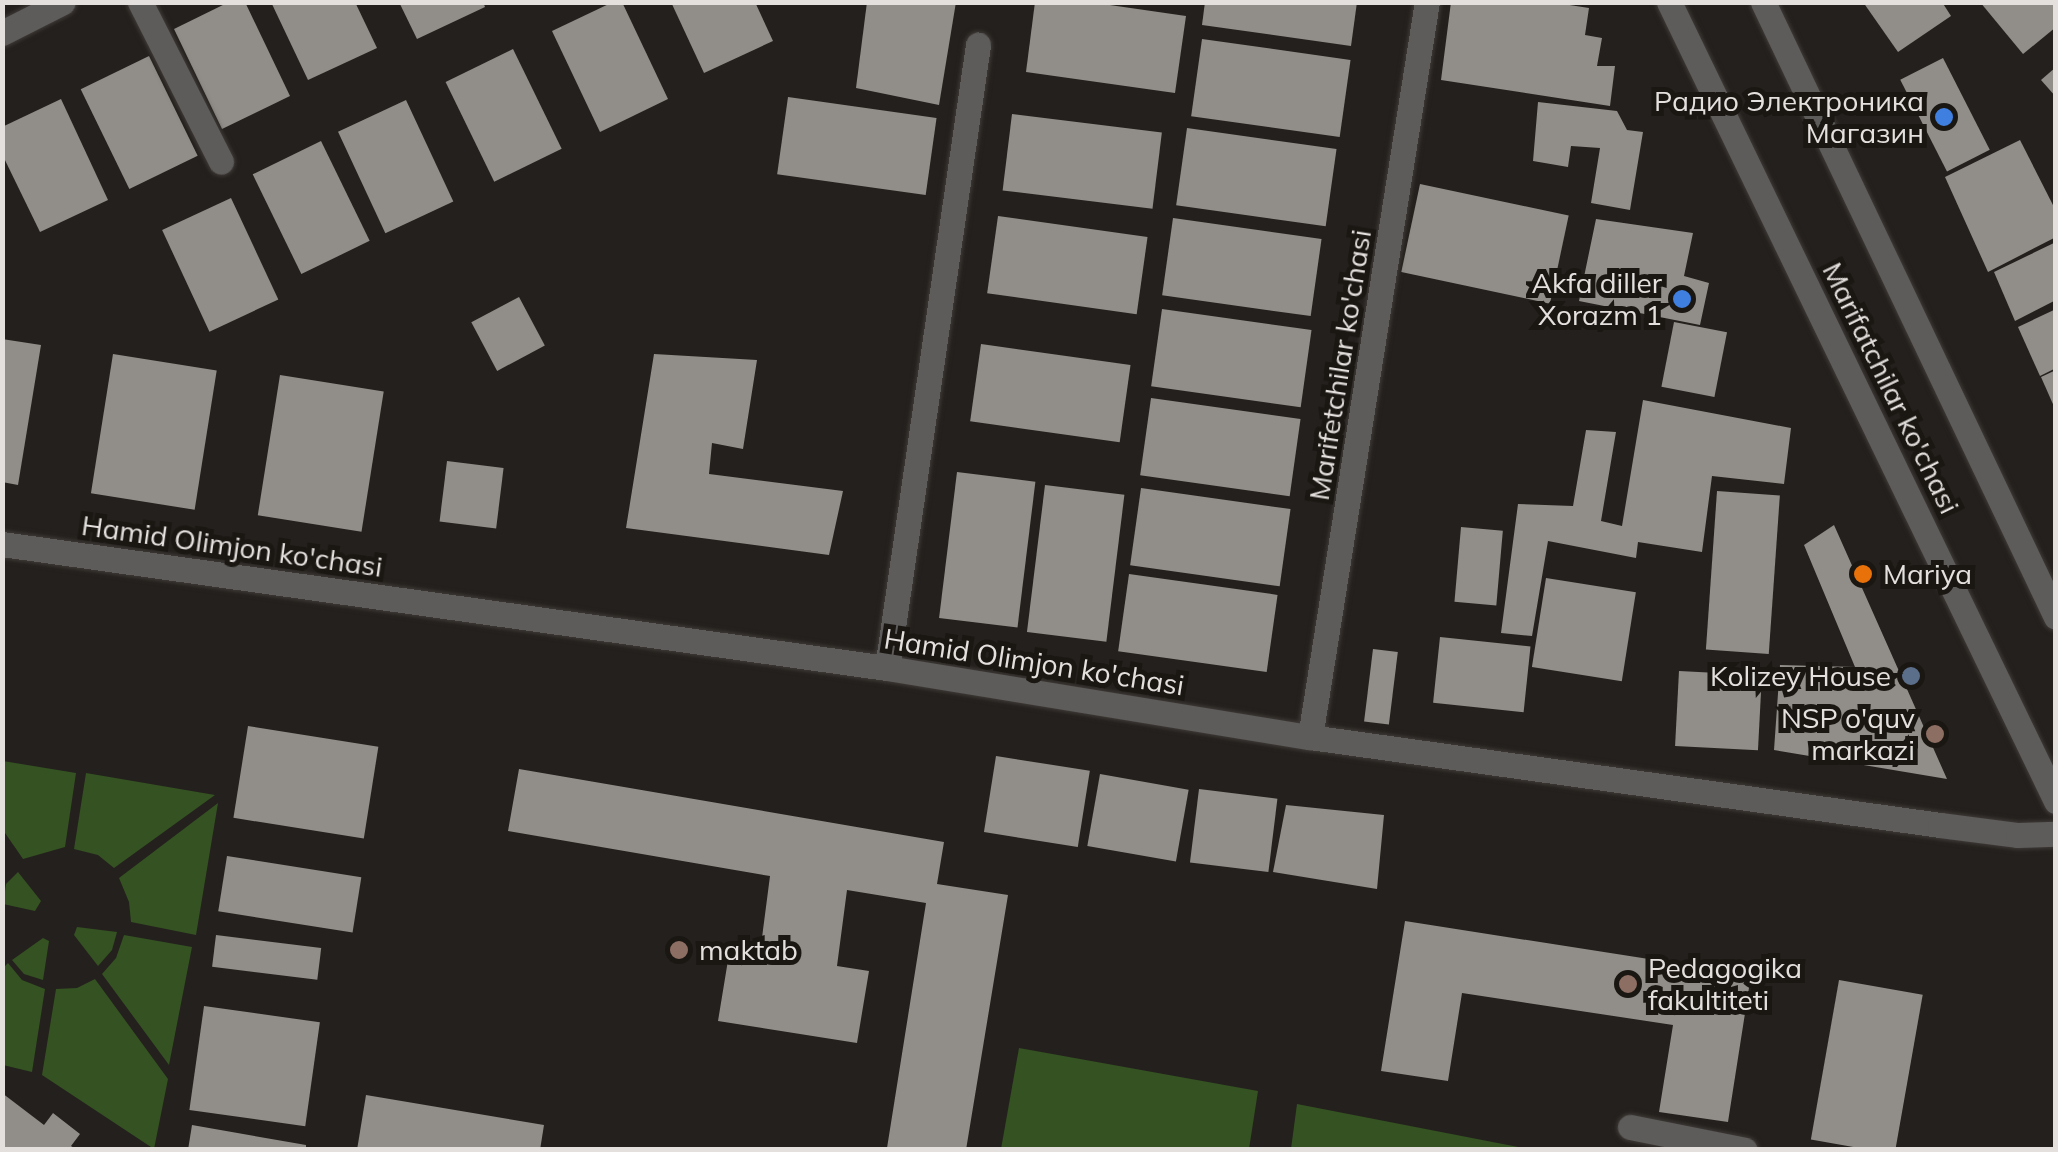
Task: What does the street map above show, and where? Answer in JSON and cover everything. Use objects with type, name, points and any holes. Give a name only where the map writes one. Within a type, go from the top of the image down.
[{"type":"street","points":[[5,27],[63,2]]},
{"type":"street","points":[[140,2],[221,162]]},
{"type":"street","name":"Marifetchilar ko'chasi","points":[[1310,738],[1427,2]]},
{"type":"street","name":"Marifatchilar ko'chasi","points":[[1669,2],[2056,801]]},
{"type":"street","name":"Marifatchilar ko'chasi","points":[[1763,2],[2056,617]]},
{"type":"street","points":[[888,668],[978,46]]},
{"type":"street","name":"Hamid Olimjon ko'chasi","points":[[2,544],[888,668],[1310,738],[1940,826],[2018,835],[2056,834]]},
{"type":"street","points":[[1630,1127],[1745,1150]]},
{"type":"green space","points":[[3,761],[76,773],[65,847],[23,859],[3,830]]},
{"type":"green space","points":[[86,773],[215,795],[114,868],[98,855],[74,849]]},
{"type":"green space","points":[[218,803],[196,935],[131,922],[129,902],[119,878]]},
{"type":"green space","points":[[18,872],[41,901],[35,911],[3,904],[6,884]]},
{"type":"green space","points":[[77,927],[117,932],[112,950],[98,966],[74,935]]},
{"type":"green space","points":[[124,935],[192,947],[169,1065],[102,974],[116,958]]},
{"type":"green space","points":[[43,938],[49,941],[43,980],[24,974],[12,960]]},
{"type":"green space","points":[[8,963],[22,980],[45,989],[32,1072],[3,1065],[3,968]]},
{"type":"green space","points":[[95,979],[168,1079],[154,1149],[42,1075],[56,989],[77,988]]},
{"type":"green space","points":[[1019,1048],[1258,1091],[1249,1149],[1001,1149]]},
{"type":"green space","points":[[1297,1104],[1528,1149],[1291,1149]]},
{"type":"building","points":[[229,2],[245,2],[290,96],[222,129],[174,29]]},
{"type":"building","points":[[271,2],[355,2],[377,48],[308,80]]},
{"type":"building","points":[[399,2],[483,2],[485,7],[417,39]]},
{"type":"building","points":[[613,2],[622,2],[668,99],[600,132],[552,31]]},
{"type":"building","points":[[671,2],[755,2],[773,41],[704,73]]},
{"type":"building","points":[[867,2],[956,2],[939,105],[856,88]]},
{"type":"building","points":[[1035,2],[1089,2],[1186,16],[1175,93],[1026,72]]},
{"type":"building","points":[[1205,2],[1357,2],[1351,46],[1202,25]]},
{"type":"building","points":[[1451,2],[1550,2],[1589,8],[1585,35],[1602,38],[1597,66],[1615,66],[1610,106],[1441,80]]},
{"type":"building","points":[[1863,2],[1942,2],[1951,16],[1898,52]]},
{"type":"building","points":[[1980,2],[2056,2],[2056,27],[2023,54]]},
{"type":"building","points":[[1202,39],[1351,60],[1340,137],[1191,116]]},
{"type":"building","points":[[513,49],[562,149],[494,182],[446,82]]},
{"type":"building","points":[[149,56],[198,156],[129,189],[81,89]]},
{"type":"building","points":[[1943,58],[1990,150],[1947,172],[1900,80]]},
{"type":"building","points":[[2056,67],[2056,97],[2041,80]]},
{"type":"building","points":[[788,97],[937,118],[926,195],[777,174]]},
{"type":"building","points":[[61,99],[108,200],[40,232],[2,154],[2,127]]},
{"type":"building","points":[[406,100],[453,202],[385,233],[338,132]]},
{"type":"building","points":[[1538,102],[1617,111],[1627,130],[1643,132],[1630,210],[1591,203],[1600,148],[1571,146],[1568,167],[1533,161]]},
{"type":"building","points":[[1012,114],[1162,132],[1152,209],[1003,190]]},
{"type":"building","points":[[1187,128],[1337,149],[1326,226],[1176,205]]},
{"type":"building","points":[[2020,140],[2056,211],[2056,237],[1988,272],[1945,177]]},
{"type":"building","points":[[321,141],[370,241],[301,274],[253,174]]},
{"type":"building","points":[[1420,184],[1569,216],[1550,304],[1401,272]]},
{"type":"building","points":[[231,198],[278,300],[209,332],[162,230]]},
{"type":"building","points":[[998,216],[1148,237],[1137,314],[987,293]]},
{"type":"building","points":[[1173,218],[1322,239],[1311,316],[1162,295]]},
{"type":"building","points":[[1596,219],[1693,233],[1684,276],[1709,283],[1700,325],[1579,301]]},
{"type":"building","points":[[2056,242],[2056,300],[2015,321],[1994,272]]},
{"type":"building","points":[[519,297],[545,346],[497,371],[471,322]]},
{"type":"building","points":[[1162,309],[1312,330],[1301,407],[1151,386]]},
{"type":"building","points":[[2056,309],[2056,368],[2040,376],[2018,327]]},
{"type":"building","points":[[1674,322],[1727,332],[1714,397],[1661,387]]},
{"type":"building","points":[[2,339],[41,345],[18,485],[2,482]]},
{"type":"building","points":[[981,344],[1131,365],[1120,442],[970,421]]},
{"type":"building","points":[[113,354],[217,370],[195,510],[91,493]]},
{"type":"building","points":[[654,354],[757,360],[743,449],[712,443],[709,474],[843,491],[829,555],[626,528]]},
{"type":"building","points":[[2056,370],[2056,411],[2041,377]]},
{"type":"building","points":[[280,375],[384,391],[361,532],[258,515]]},
{"type":"building","points":[[1151,398],[1301,419],[1290,496],[1140,475]]},
{"type":"building","points":[[1643,400],[1791,428],[1784,484],[1712,476],[1702,552],[1638,542],[1636,558],[1548,541],[1532,636],[1501,633],[1518,504],[1573,506],[1586,430],[1616,432],[1601,521],[1622,526]]},
{"type":"building","points":[[447,461],[504,468],[496,528],[440,522]]},
{"type":"building","points":[[957,472],[1035,482],[1017,628],[939,618]]},
{"type":"building","points":[[1045,485],[1124,495],[1106,642],[1027,632]]},
{"type":"building","points":[[1141,488],[1291,509],[1280,586],[1130,565]]},
{"type":"building","points":[[1717,491],[1780,495],[1769,654],[1706,650]]},
{"type":"building","points":[[1834,525],[1947,779],[1774,750],[1780,665],[1855,667],[1804,545]]},
{"type":"building","points":[[1461,527],[1503,531],[1496,605],[1454,602]]},
{"type":"building","points":[[1129,574],[1278,595],[1267,672],[1118,651]]},
{"type":"building","points":[[1546,578],[1636,592],[1622,681],[1532,667]]},
{"type":"building","points":[[1440,637],[1531,647],[1524,712],[1433,703]]},
{"type":"building","points":[[1373,649],[1398,652],[1389,725],[1364,721]]},
{"type":"building","points":[[1679,671],[1762,675],[1758,750],[1675,746]]},
{"type":"building","points":[[248,726],[378,747],[364,839],[233,818]]},
{"type":"building","points":[[996,756],[1090,771],[1078,847],[984,832]]},
{"type":"building","points":[[519,769],[944,842],[937,884],[1008,895],[966,1150],[887,1148],[926,903],[847,890],[837,966],[869,971],[857,1043],[718,1021],[730,948],[760,953],[770,876],[508,831]]},
{"type":"building","points":[[1100,774],[1189,790],[1176,862],[1087,846]]},
{"type":"building","points":[[1199,789],[1277,799],[1268,872],[1190,862]]},
{"type":"building","points":[[1286,805],[1384,815],[1377,889],[1273,872]]},
{"type":"building","points":[[227,856],[361,877],[353,933],[218,911]]},
{"type":"building","points":[[1405,921],[1751,975],[1728,1122],[1659,1112],[1673,1025],[1462,993],[1448,1081],[1381,1071]]},
{"type":"building","points":[[216,935],[321,948],[317,980],[212,967]]},
{"type":"building","points":[[1839,980],[1923,995],[1895,1150],[1870,1150],[1811,1140]]},
{"type":"building","points":[[204,1006],[320,1022],[305,1126],[189,1110]]},
{"type":"building","points":[[2,1093],[44,1125],[53,1113],[80,1134],[71,1146],[77,1150],[2,1150]]},
{"type":"building","points":[[366,1095],[544,1125],[540,1150],[357,1150]]},
{"type":"building","points":[[192,1125],[306,1145],[306,1150],[188,1150]]},
{"type":"place","name":"Радио Электроника Магазин","points":[[1944,117]]},
{"type":"place","name":"Akfa diller Xorazm 1","points":[[1682,299]]},
{"type":"place","name":"Mariya","points":[[1863,574]]},
{"type":"place","name":"Kolizey House","points":[[1911,676]]},
{"type":"place","name":"NSP o'quv markazi","points":[[1935,734]]},
{"type":"place","name":"maktab","points":[[679,950]]},
{"type":"place","name":"Pedagogika fakultiteti","points":[[1628,984]]}]
